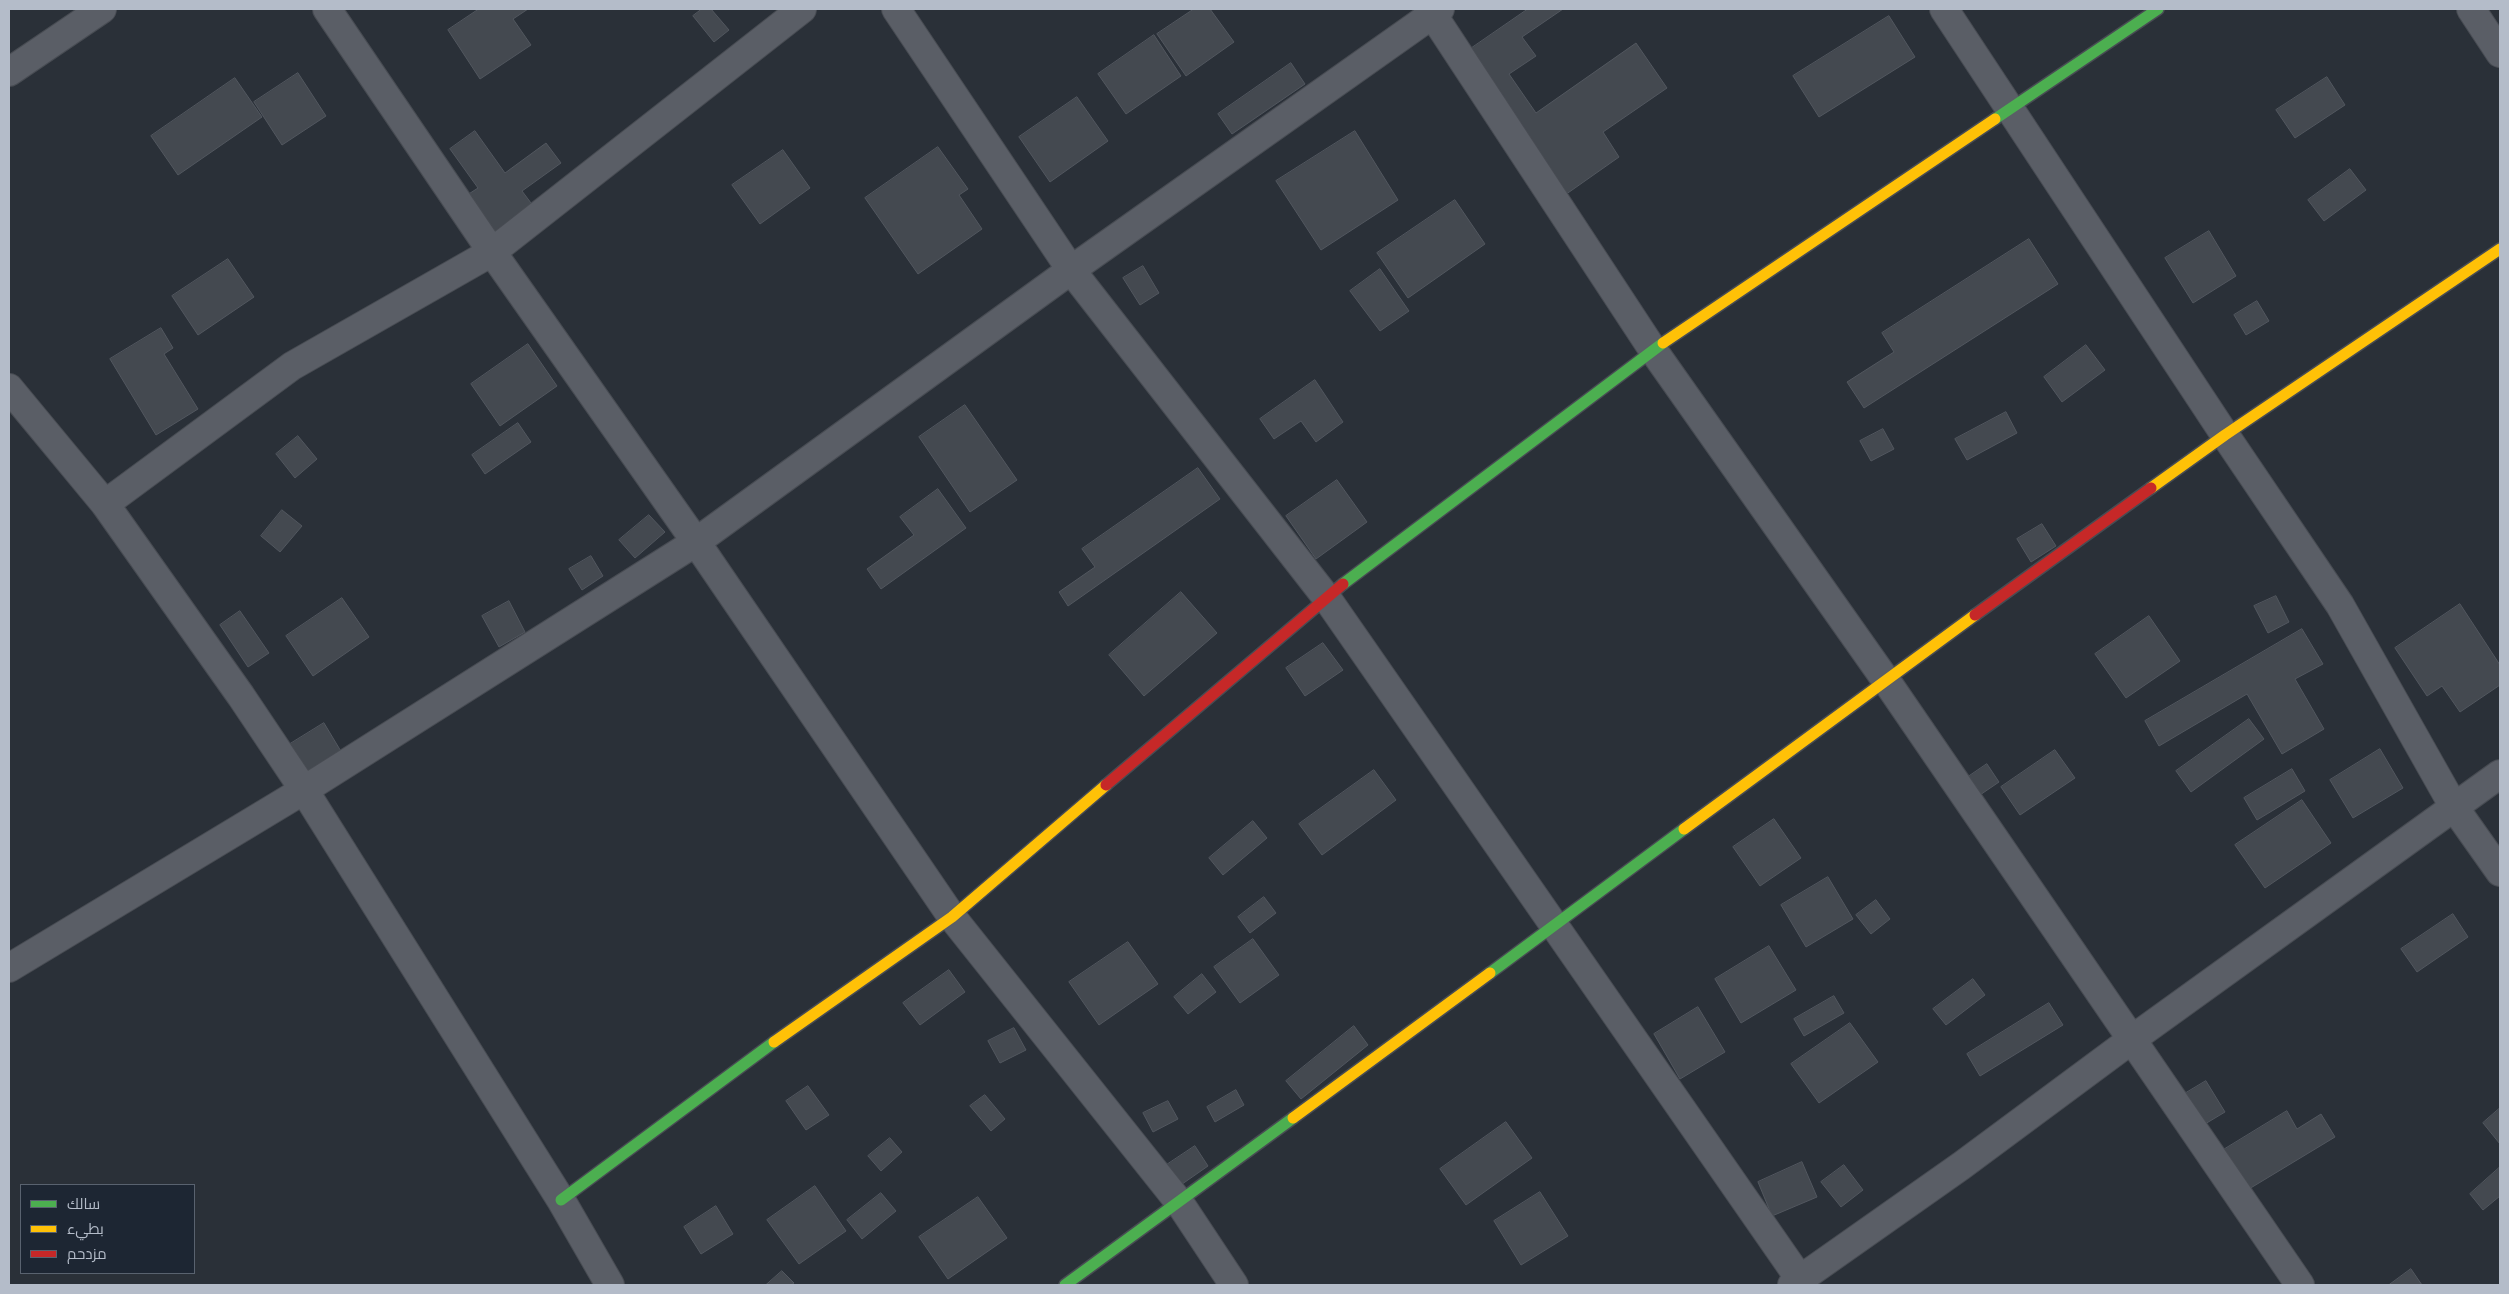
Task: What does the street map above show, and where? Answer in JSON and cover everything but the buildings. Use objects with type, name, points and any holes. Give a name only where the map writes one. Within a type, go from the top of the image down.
[{"type":"street","points":[[9,72],[102,9]]},
{"type":"street","points":[[327,9],[492,252],[696,542],[952,917],[1179,1202],[1234,1285]]},
{"type":"street","points":[[104,504],[292,366],[492,252],[802,9]]},
{"type":"street","points":[[896,9],[1071,270],[1326,597],[1556,926],[1799,1283],[2131,1040],[2500,774]]},
{"type":"street","points":[[1944,9],[2225,435],[2340,605],[2454,808],[2500,872]]},
{"type":"street","points":[[560,1200],[755,1056],[952,917],[1326,597],[1653,350],[2158,9]]},
{"type":"street","points":[[2471,9],[2500,53]]},
{"type":"street","points":[[9,968],[304,790],[696,542],[1434,10],[1653,350],[1885,679],[2300,1285]]},
{"type":"street","points":[[1065,1285],[1556,926],[1885,679],[2225,435],[2500,249]]},
{"type":"street","points":[[9,388],[104,504],[242,696],[304,790],[560,1200],[610,1285]]},
{"type":"traffic: fast","points":[[1995,119],[2158,9]]},
{"type":"traffic: fast","points":[[1343,584],[1663,343]]},
{"type":"traffic: fast","points":[[1490,973],[1684,829]]},
{"type":"traffic: fast","points":[[561,1200],[774,1042]]},
{"type":"traffic: fast","points":[[1065,1285],[1293,1118]]},
{"type":"traffic: slow","points":[[1663,343],[1995,119]]},
{"type":"traffic: slow","points":[[2151,488],[2225,435],[2500,249]]},
{"type":"traffic: slow","points":[[1684,829],[1975,615]]},
{"type":"traffic: slow","points":[[774,1042],[952,917],[1106,785]]},
{"type":"traffic: slow","points":[[1293,1118],[1490,973]]},
{"type":"traffic: jam","points":[[1975,615],[2151,488]]},
{"type":"traffic: jam","points":[[1106,785],[1343,584]]}]
